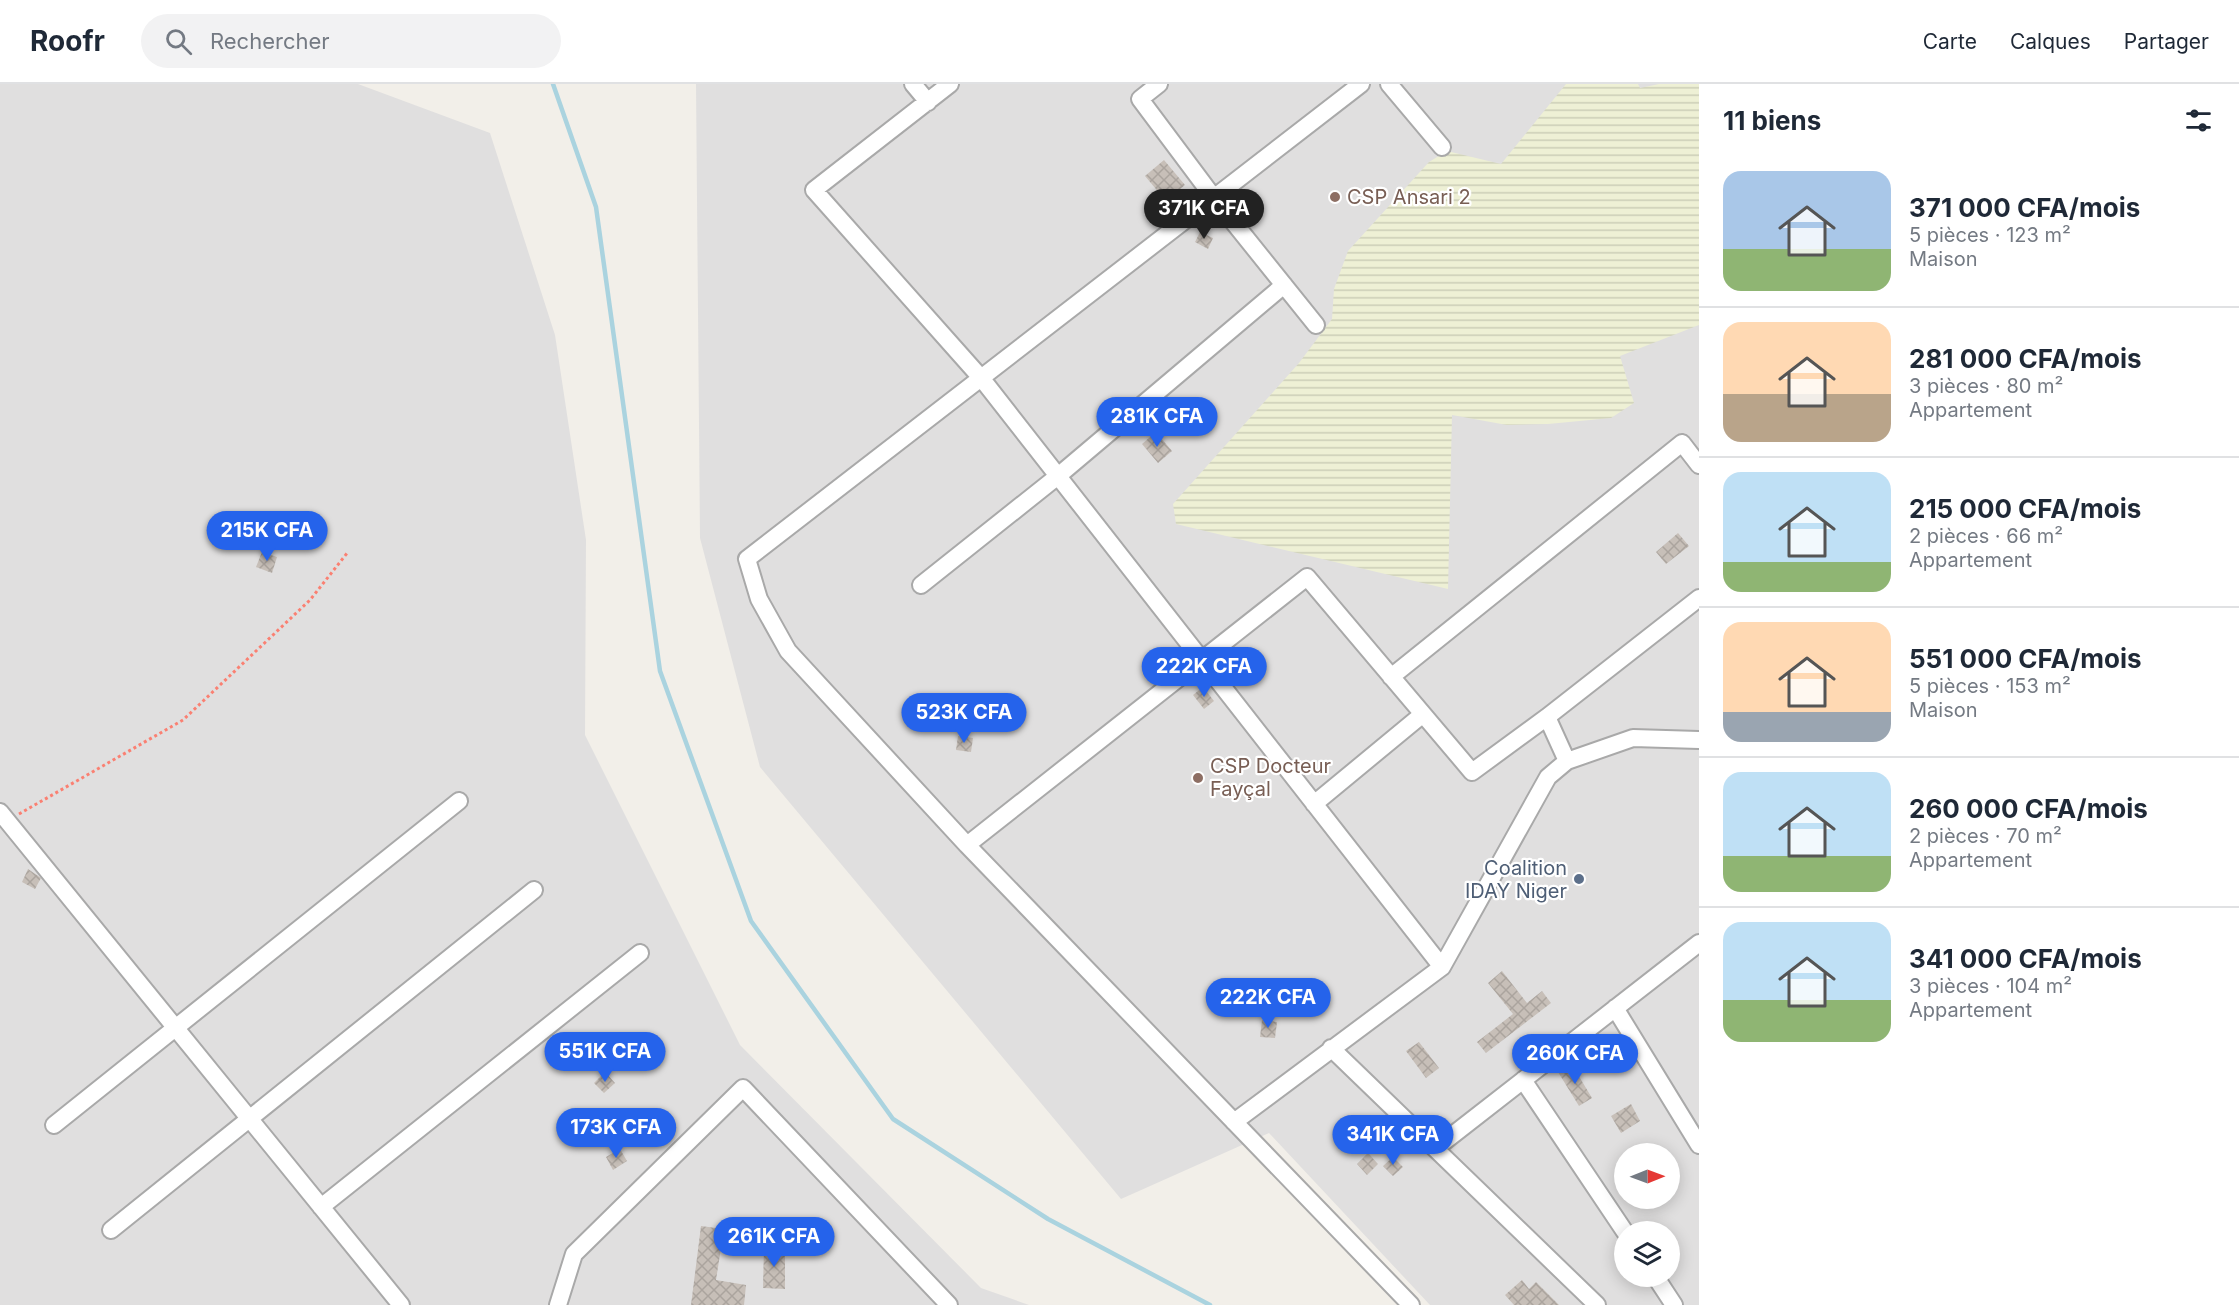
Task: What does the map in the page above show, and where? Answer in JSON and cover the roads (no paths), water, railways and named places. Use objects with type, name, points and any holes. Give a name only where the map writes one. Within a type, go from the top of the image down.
[{"type":"street","points":[[913,84],[928,102]]},
{"type":"street","points":[[950,84],[814,190],[982,379],[1442,967]]},
{"type":"street","points":[[1159,84],[1140,99],[1214,198],[1316,325]]},
{"type":"street","points":[[1361,84],[747,559],[759,599],[788,651],[968,845],[1411,1305]]},
{"type":"street","points":[[1389,84],[1442,147]]},
{"type":"street","points":[[921,585],[1058,476],[1284,285]]},
{"type":"street","points":[[1391,677],[1682,443],[1699,465]]},
{"type":"street","points":[[968,845],[1307,577],[1472,772],[1547,717],[1699,598]]},
{"type":"street","points":[[1314,804],[1423,714]]},
{"type":"street","points":[[1547,717],[1568,761]]},
{"type":"street","points":[[1234,1122],[1442,967],[1548,777],[1568,761],[1633,738],[1699,740]]},
{"type":"street","points":[[54,1125],[459,801]]},
{"type":"street","points":[[4,816],[400,1305]]},
{"type":"street","points":[[111,1230],[534,890]]},
{"type":"street","points":[[1436,1149],[1699,943]]},
{"type":"street","points":[[321,1207],[640,953]]},
{"type":"street","points":[[1615,1008],[1699,1145]]},
{"type":"street","points":[[1331,1048],[1597,1305]]},
{"type":"street","points":[[1523,1080],[1618,1221]]},
{"type":"street","points":[[558,1305],[574,1254],[742,1088],[949,1305]]},
{"type":"street","points":[[1662,1287],[1674,1305]]},
{"type":"waterway","points":[[553,84],[596,207],[660,671],[751,921],[893,1119],[1048,1219],[1210,1305]]},
{"type":"place","name":"CSP Ansari 2","points":[[1335,197]]},
{"type":"place","name":"CSP Docteur Fayçal","points":[[1198,778]]},
{"type":"place","name":"Coalition IDAY Niger","points":[[1579,879]]}]
